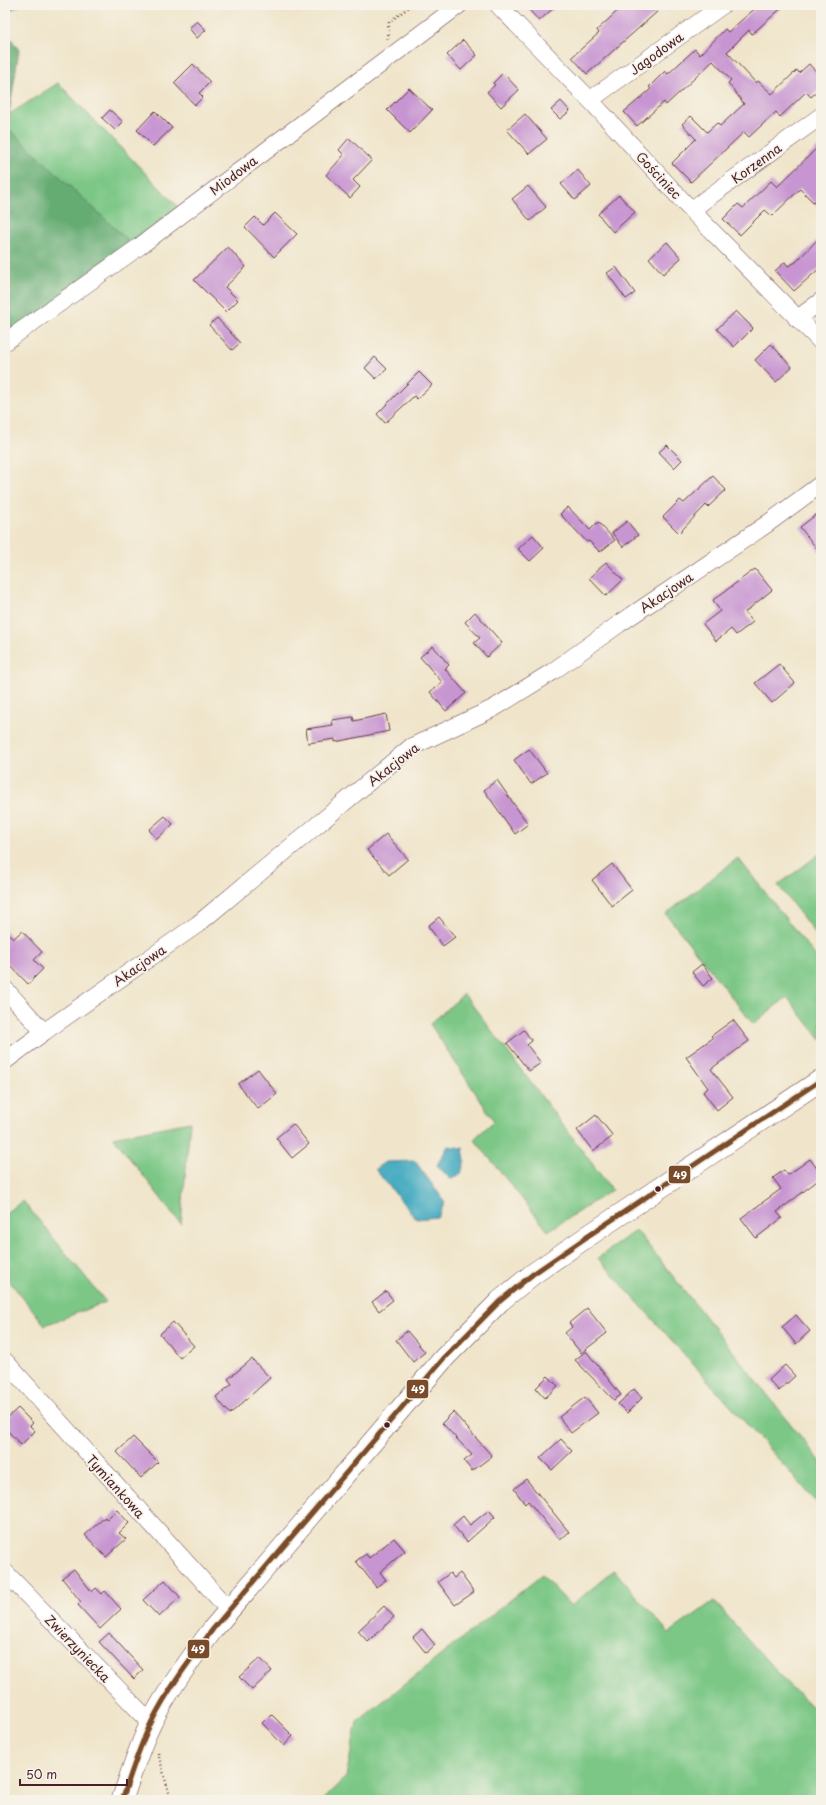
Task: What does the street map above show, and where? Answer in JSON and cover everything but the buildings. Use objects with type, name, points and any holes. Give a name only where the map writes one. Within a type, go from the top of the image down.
[{"type":"main road","points":[[122,1800],[140,1747],[151,1723],[179,1675],[229,1610],[444,1358],[500,1302],[534,1274],[821,1080]]},
{"type":"street","name":"Miodowa","points":[[5,342],[140,246],[459,5]]},
{"type":"street","name":"Gościniec","points":[[498,5],[590,100],[691,210],[821,342]]},
{"type":"street","name":"Jagodowa","points":[[590,100],[723,5]]},
{"type":"street","name":"Korzenna","points":[[691,210],[821,116]]},
{"type":"street","points":[[797,319],[821,301]]},
{"type":"street","name":"Akacjowa","points":[[5,1061],[198,924],[411,747],[494,708],[552,672],[619,624],[767,524],[821,484]]},
{"type":"street","points":[[5,989],[44,1032]]},
{"type":"street","name":"Tymiankowa","points":[[5,1362],[229,1610]]},
{"type":"street","name":"Zwierzyniecka","points":[[5,1572],[151,1723]]},
{"type":"path","points":[[151,1723],[170,1800]]},
{"type":"green space","points":[[5,30],[19,50],[7,127],[137,249],[5,342]]},
{"type":"green space","points":[[58,83],[183,212],[5,342],[5,117]]},
{"type":"green space","points":[[821,853],[821,941],[778,885]]},
{"type":"green space","points":[[738,858],[821,963],[821,1040],[787,997],[753,1024],[666,914]]},
{"type":"green space","points":[[464,994],[612,1190],[548,1231],[474,1139],[494,1121],[430,1024]]},
{"type":"green space","points":[[190,1122],[181,1224],[113,1137]]},
{"type":"green space","points":[[23,1201],[106,1302],[45,1325],[5,1276],[5,1213]]},
{"type":"green space","points":[[636,1230],[821,1462],[821,1507],[598,1258]]},
{"type":"green space","points":[[614,1570],[669,1633],[714,1601],[785,1681],[821,1716],[821,1800],[322,1800],[346,1777],[357,1722],[542,1575],[571,1606]]},
{"type":"water","points":[[448,1146],[463,1148],[465,1160],[461,1174],[450,1179],[437,1165]]},
{"type":"water","points":[[415,1161],[445,1202],[438,1217],[416,1219],[375,1169],[385,1162]]},
{"type":"waterway","points":[[5,11],[17,5]]},
{"type":"transit line","name":"49","points":[[122,1800],[139,1751],[151,1723],[172,1686],[196,1652],[213,1629],[444,1358],[500,1301],[533,1274],[821,1080]]}]
